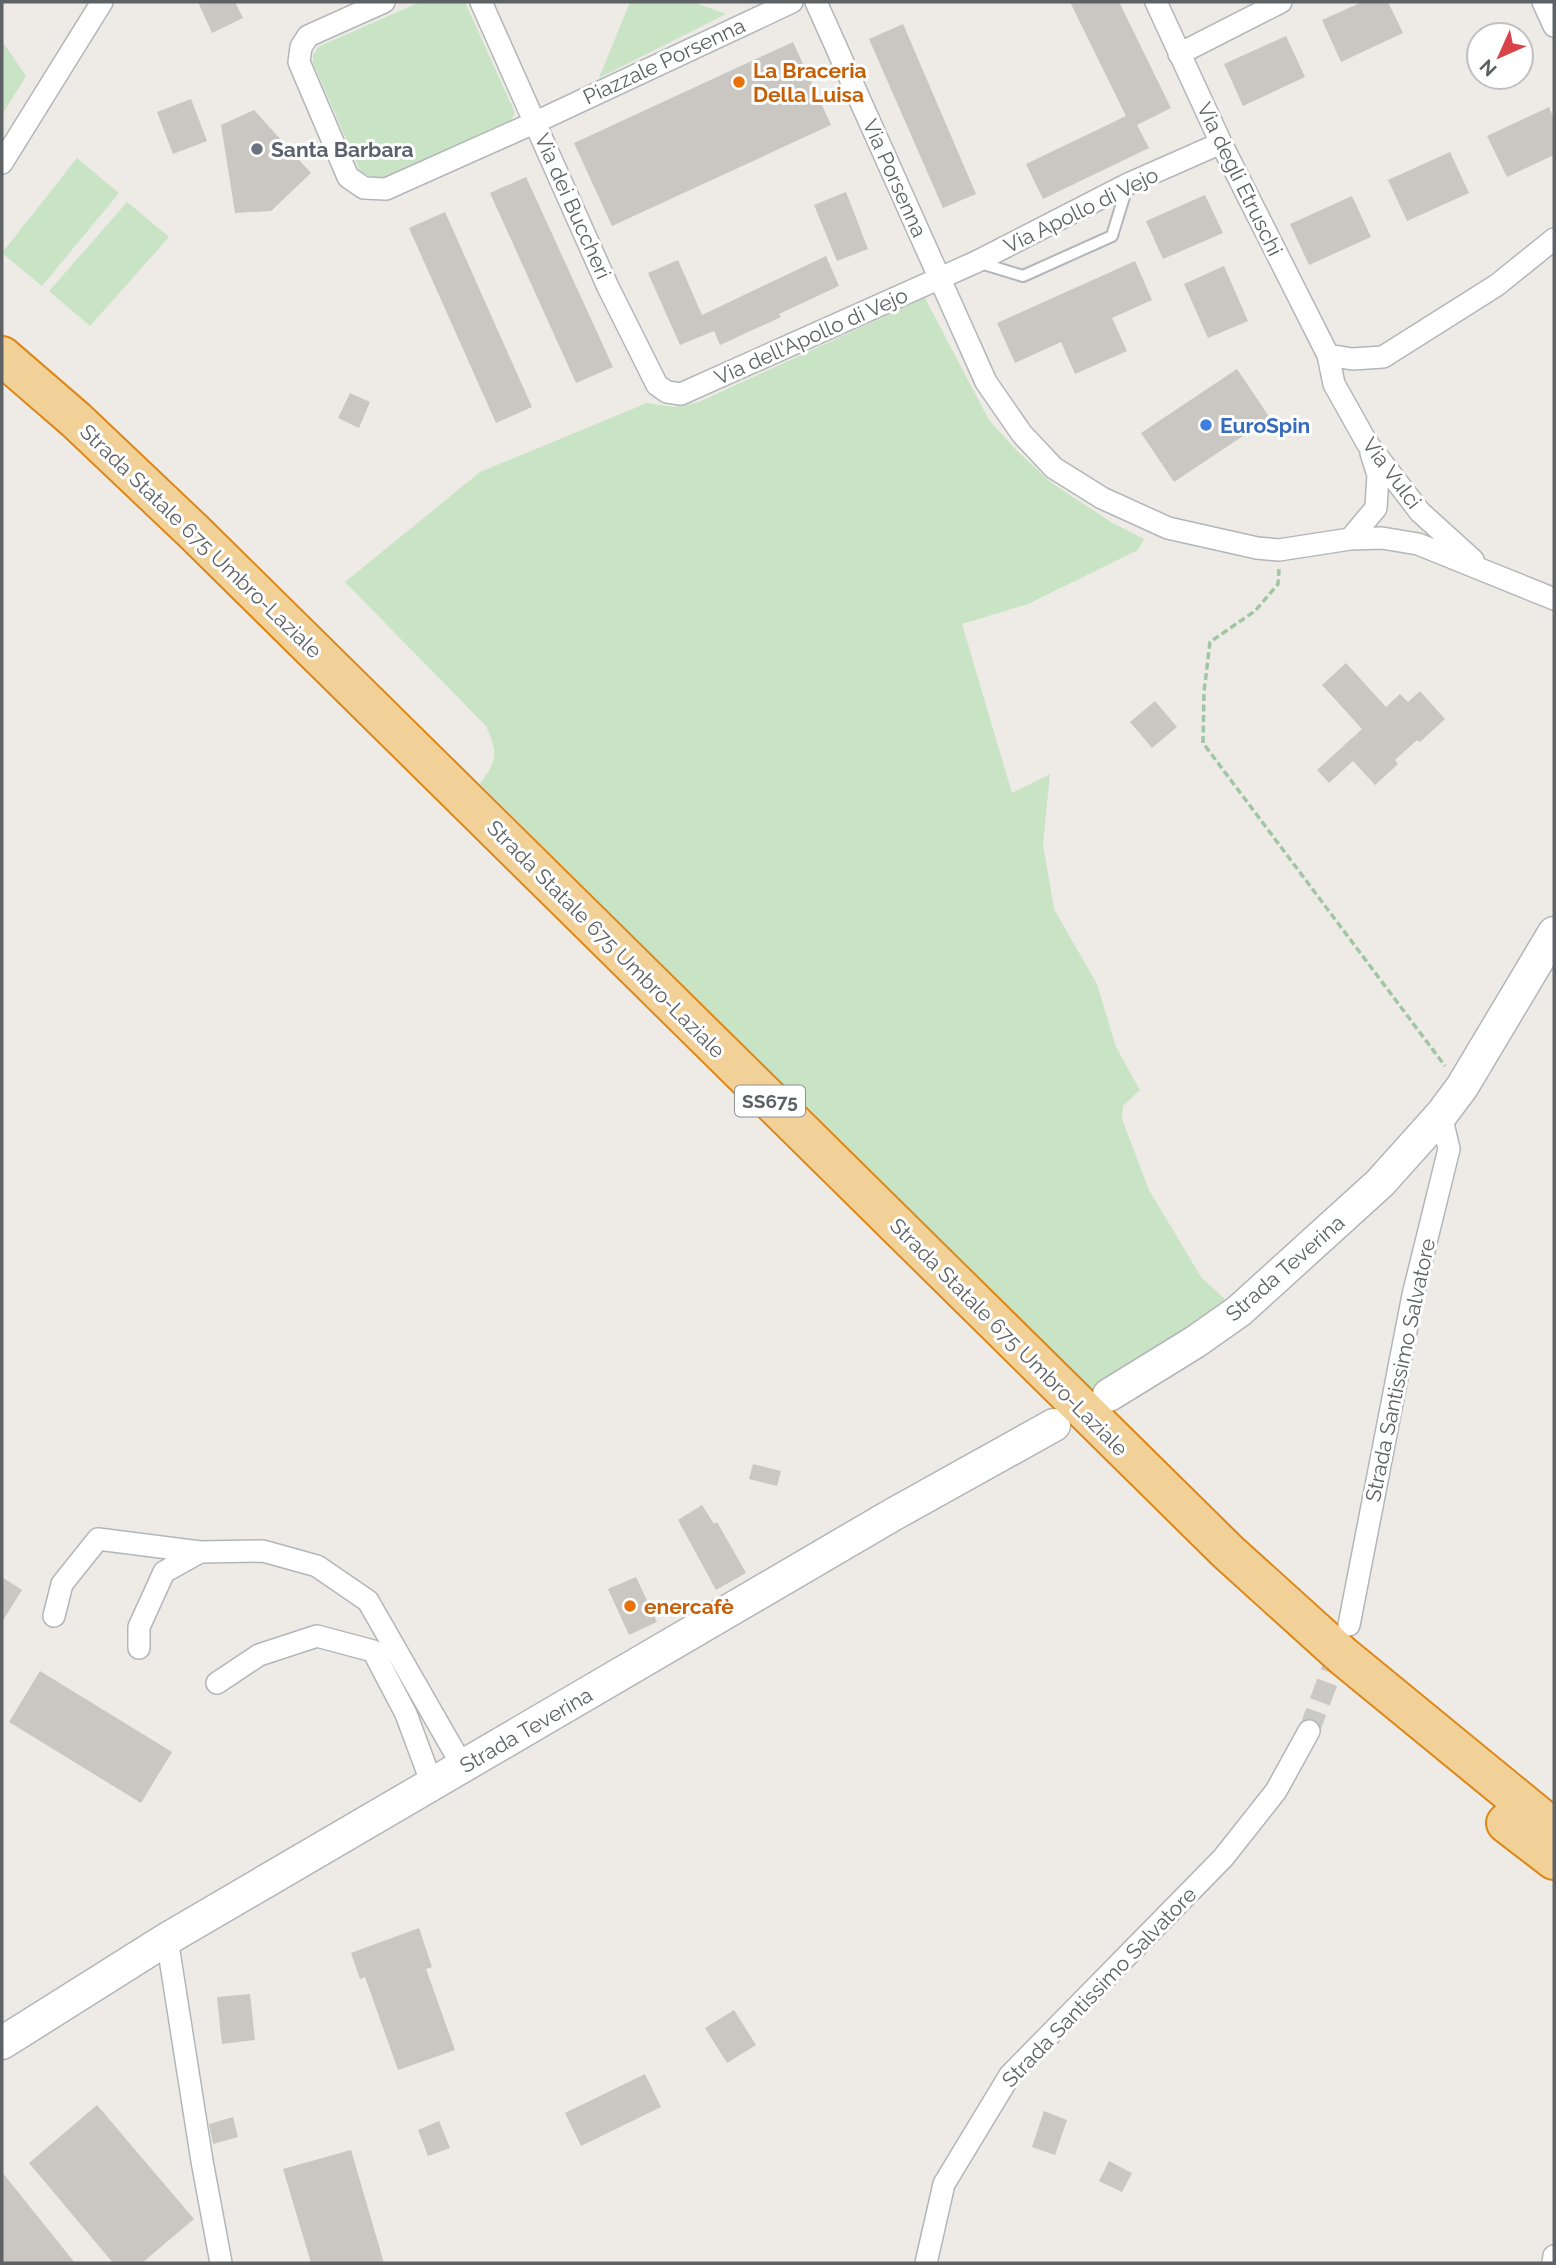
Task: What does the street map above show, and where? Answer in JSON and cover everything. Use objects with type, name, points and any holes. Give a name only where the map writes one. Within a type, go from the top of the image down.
[{"type":"highway","name":"Strada Statale 675 Umbro-Laziale","points":[[2,356],[76,420],[194,532],[1227,1552],[1343,1656],[1554,1829]]},
{"type":"highway","name":"Strada Statale 675 Umbro-Laziale","points":[[2,387],[180,551],[1211,1571],[1335,1683],[1449,1778],[1554,1860]]},
{"type":"main road","name":"Strada Teverina","points":[[1109,1395],[1195,1342],[1239,1311],[1380,1183],[1441,1115],[1462,1087],[1554,933]]},
{"type":"main road","name":"Strada Teverina","points":[[2,2043],[167,1939],[894,1514],[1054,1425]]},
{"type":"street","points":[[2,163],[102,2]]},
{"type":"street","name":"Piazzale Porsenna","points":[[384,2],[308,36],[301,47],[299,62],[348,177],[364,188],[386,189],[792,2]]},
{"type":"street","name":"Via dei Buccheri","points":[[481,2],[608,287],[657,385],[667,392],[681,394]]},
{"type":"street","name":"Via Porsenna","points":[[816,2],[986,383],[1022,434],[1054,467],[1102,498],[1168,528],[1257,548],[1279,550],[1350,539],[1382,538],[1418,544],[1554,599]]},
{"type":"street","name":"Via degli Etruschi","points":[[1156,2],[1221,143],[1328,355]]},
{"type":"street","points":[[1543,2],[1554,26]]},
{"type":"street","points":[[1179,54],[1271,4]]},
{"type":"street","name":"Via Apollo di Vejo","points":[[940,277],[976,262],[1128,184],[1221,143]]},
{"type":"street","points":[[1328,355],[1352,359],[1383,357],[1497,285],[1554,239]]},
{"type":"street","name":"Via dell'Apollo di Vejo","points":[[681,394],[940,277]]},
{"type":"street","name":"Via Vulci","points":[[1328,355],[1334,384],[1367,443],[1420,512],[1484,571]]},
{"type":"street","points":[[1350,539],[1376,509],[1378,475],[1367,443]]},
{"type":"street","name":"Strada Santissimo Salvatore","points":[[1349,1625],[1413,1294],[1449,1149],[1441,1115]]},
{"type":"street","points":[[54,1616],[62,1584],[98,1539],[200,1552],[263,1551],[317,1566],[368,1601],[463,1767]]},
{"type":"street","points":[[139,1648],[139,1628],[164,1572],[200,1552]]},
{"type":"street","points":[[217,1683],[259,1656],[317,1636],[373,1651],[406,1714],[432,1784]]},
{"type":"street","name":"Strada Santissimo Salvatore","points":[[927,2263],[944,2184],[1010,2075],[1223,1858],[1276,1791],[1309,1731]]},
{"type":"street","points":[[167,1939],[221,2263]]},
{"type":"street","points":[[1553,2263],[1554,2256]]},
{"type":"lane","points":[[976,262],[1023,276],[1112,236],[1128,184]]},
{"type":"path","points":[[1279,550],[1278,584],[1255,611],[1210,642],[1204,692],[1203,744],[1462,1087]]},
{"type":"green space","points":[[420,2],[465,2],[515,113],[510,123],[384,181],[360,171],[313,63],[313,55],[318,47]]},
{"type":"green space","points":[[630,2],[693,2],[726,14],[599,78]]},
{"type":"green space","points":[[2,41],[26,76],[2,115]]},
{"type":"green space","points":[[77,158],[119,193],[42,286],[2,253]]},
{"type":"green space","points":[[127,202],[169,237],[90,326],[49,291]]},
{"type":"green space","points":[[925,298],[989,420],[1019,453],[1053,484],[1111,522],[1144,539],[1138,550],[1028,604],[962,624],[1012,793],[1050,774],[1043,844],[1054,909],[1097,984],[1116,1047],[1140,1090],[1123,1106],[1122,1119],[1149,1190],[1201,1277],[1227,1301],[1194,1327],[1092,1395],[480,784],[494,756],[493,743],[486,726],[345,582],[480,472],[647,403],[674,407],[699,402]]},
{"type":"building","points":[[198,2],[235,2],[243,18],[212,33]]},
{"type":"building","points":[[1070,2],[1119,2],[1171,108],[1137,125],[1149,148],[1043,199],[1026,164],[1126,116]]},
{"type":"building","points":[[1362,2],[1388,2],[1403,33],[1341,62],[1322,20]]},
{"type":"building","points":[[903,24],[976,194],[943,208],[869,39]]},
{"type":"building","points":[[1286,36],[1305,77],[1243,106],[1224,64]]},
{"type":"building","points":[[793,42],[831,125],[612,226],[574,143]]},
{"type":"building","points":[[191,99],[207,141],[173,154],[157,112]]},
{"type":"building","points":[[1549,107],[1554,119],[1554,155],[1507,177],[1487,136]]},
{"type":"building","name":"Santa Barbara","points":[[254,110],[311,173],[271,211],[235,213],[221,125]]},
{"type":"building","points":[[1450,152],[1469,193],[1407,221],[1388,180]]},
{"type":"building","points":[[526,177],[613,367],[576,383],[490,193]]},
{"type":"building","points":[[846,192],[868,249],[837,261],[814,205]]},
{"type":"building","points":[[1205,195],[1223,233],[1163,259],[1146,221]]},
{"type":"building","points":[[1352,196],[1371,237],[1309,265],[1290,224]]},
{"type":"building","points":[[445,212],[532,407],[496,423],[409,228]]},
{"type":"building","points":[[826,256],[839,286],[720,345],[714,331],[680,345],[648,273],[678,260],[702,315]]},
{"type":"building","points":[[1135,261],[1152,300],[1112,318],[1127,351],[1075,374],[1061,342],[1015,363],[997,323]]},
{"type":"building","points":[[1224,266],[1248,321],[1208,338],[1184,284]]},
{"type":"building","name":"EuroSpin","points":[[1237,369],[1270,418],[1174,482],[1141,433]]},
{"type":"building","points":[[350,393],[370,402],[359,428],[338,418]]},
{"type":"building","points":[[1346,663],[1386,707],[1400,694],[1408,702],[1420,691],[1445,719],[1395,760],[1398,764],[1375,785],[1353,761],[1329,783],[1317,770],[1362,729],[1322,685]]},
{"type":"building","points":[[1155,701],[1177,727],[1152,748],[1130,722]]},
{"type":"building","points":[[753,1464],[781,1471],[777,1486],[749,1479]]},
{"type":"building","points":[[702,1505],[714,1524],[717,1522],[746,1573],[716,1590],[678,1520]]},
{"type":"building","points":[[2,1577],[22,1590],[2,1622]]},
{"type":"building","points":[[636,1577],[657,1622],[629,1635],[608,1589]]},
{"type":"building","points":[[40,1671],[172,1752],[141,1803],[9,1722]]},
{"type":"building","points":[[419,1928],[432,1967],[426,1969],[455,2050],[398,2070],[365,1977],[360,1979],[351,1953]]},
{"type":"building","points":[[250,1994],[255,2040],[222,2044],[217,1997]]},
{"type":"building","points":[[734,2010],[756,2045],[727,2063],[705,2028]]},
{"type":"building","points":[[645,2074],[661,2107],[581,2146],[565,2113]]},
{"type":"building","points":[[97,2105],[194,2219],[142,2263],[113,2263],[29,2163]]},
{"type":"building","points":[[1044,2111],[1067,2120],[1055,2155],[1032,2147]]},
{"type":"building","points":[[233,2117],[238,2137],[213,2144],[209,2124]]},
{"type":"building","points":[[439,2121],[450,2148],[428,2156],[418,2130]]},
{"type":"building","points":[[351,2150],[384,2263],[311,2263],[283,2169]]},
{"type":"building","points":[[1109,2161],[1132,2173],[1122,2192],[1099,2181]]},
{"type":"building","points":[[2,2172],[75,2263],[2,2263]]},
{"type":"tunnel","points":[[1309,1731],[1341,1645]]},
{"type":"place","name":"La Braceria Della Luisa","points":[[739,82]]},
{"type":"place","name":"Santa Barbara","points":[[257,149]]},
{"type":"place","name":"EuroSpin","points":[[1206,425]]},
{"type":"place","name":"enercafè","points":[[630,1606]]}]
